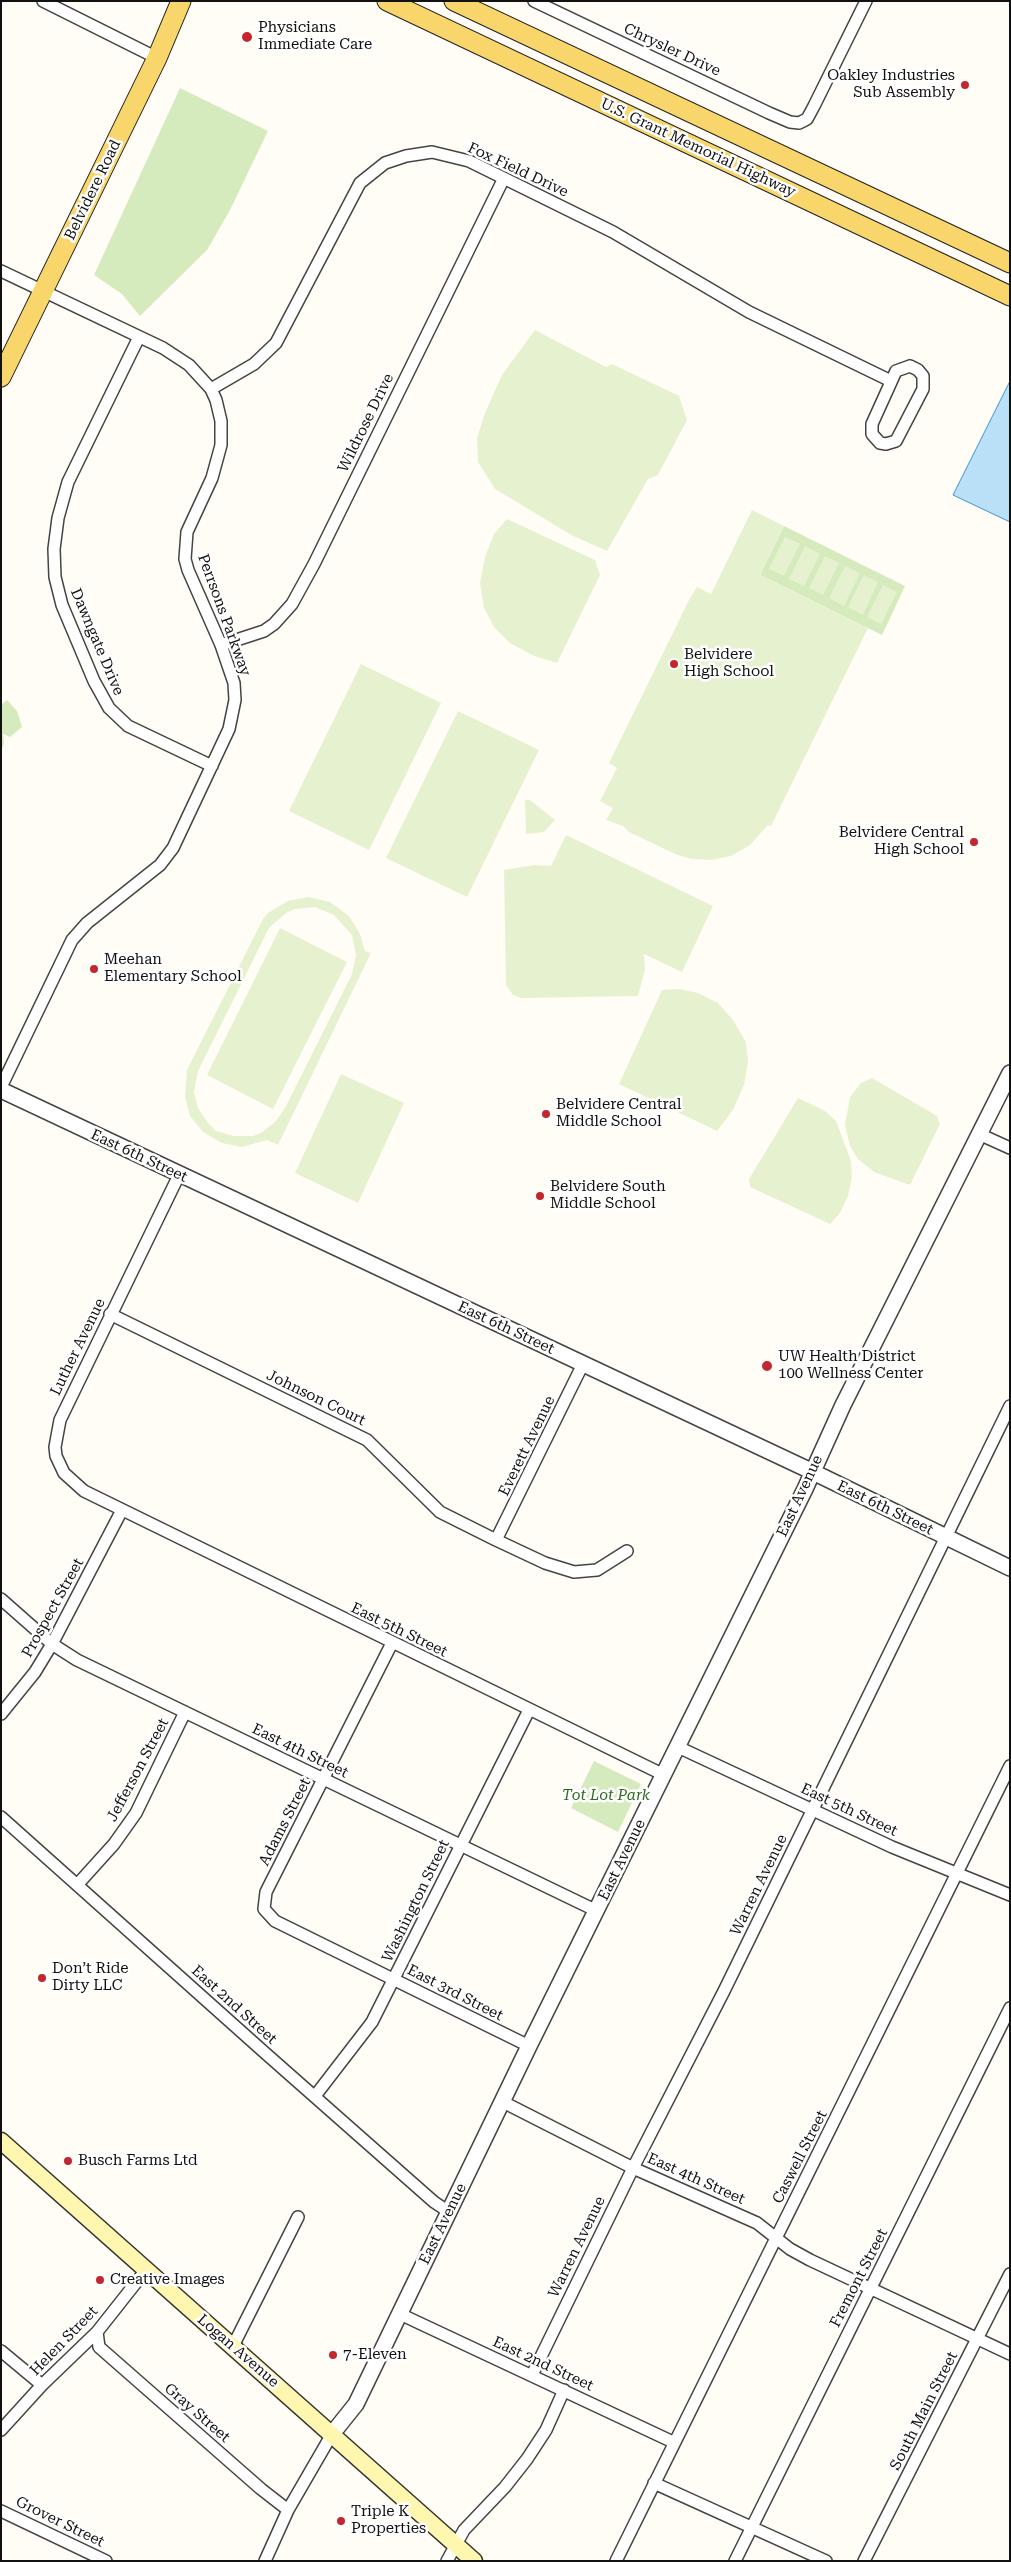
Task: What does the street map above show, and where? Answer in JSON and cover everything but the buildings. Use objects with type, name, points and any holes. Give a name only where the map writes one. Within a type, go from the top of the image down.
[{"type":"main road","name":"Belvidere Road","points":[[1,377],[157,58],[181,1]]},
{"type":"main road","name":"U.S. Grant Memorial Highway","points":[[387,1],[1010,296]]},
{"type":"main road","name":"U.S. Grant Memorial Highway","points":[[454,1],[1010,263]]},
{"type":"main road","name":"Logan Avenue","points":[[1,2141],[474,2561]]},
{"type":"street","points":[[43,1],[157,58]]},
{"type":"street","name":"Chrysler Drive","points":[[534,1],[769,113],[790,122],[799,123],[807,118],[814,106],[866,1]]},
{"type":"street","name":"Fox Field Drive","points":[[210,389],[254,364],[276,343],[354,191],[376,168],[400,158],[432,152],[464,159],[504,178],[632,242],[766,321],[891,381]]},
{"type":"street","name":"Wildrose Drive","points":[[221,645],[264,631],[274,624],[292,604],[504,178]]},
{"type":"street","name":"Perrsons Parkway","points":[[1,271],[138,337],[189,365],[210,389],[216,400],[221,421],[221,445],[212,478],[190,524],[185,550],[188,570],[221,645],[234,683],[234,710],[229,730],[173,848],[160,866],[87,923],[72,940],[1,1089]]},
{"type":"street","name":"Dawngate Drive","points":[[138,337],[68,482],[57,526],[54,549],[55,577],[62,605],[94,681],[109,708],[128,726],[212,766]]},
{"type":"street","points":[[910,366],[921,372],[924,384],[899,437],[896,441],[886,444],[875,439],[871,429],[891,381],[900,369],[910,366]]},
{"type":"street","name":"East Avenue","points":[[265,2561],[288,2510],[332,2434],[356,2404],[529,2046],[805,1489],[811,1471],[1010,1073]]},
{"type":"street","name":"East 6th Street","points":[[1,1089],[179,1175],[811,1471],[1010,1568]]},
{"type":"street","points":[[979,1134],[1010,1148]]},
{"type":"street","name":"Luther Avenue","points":[[122,1510],[76,1486],[60,1465],[55,1447],[60,1420],[179,1175]]},
{"type":"street","name":"Johnson Court","points":[[110,1314],[367,1440],[440,1512],[545,1563],[574,1572],[597,1570],[627,1551]]},
{"type":"street","name":"Everett Avenue","points":[[496,1540],[583,1364]]},
{"type":"street","name":"Warren Avenue","points":[[532,2374],[633,2168],[724,1991],[1010,1406]]},
{"type":"street","name":"East 5th Street","points":[[122,1510],[664,1775]]},
{"type":"street","name":"Prospect Street","points":[[1,1714],[35,1672],[52,1644],[122,1510]]},
{"type":"street","name":"East 4th Street","points":[[1,1599],[52,1644],[77,1660],[597,1911]]},
{"type":"street","name":"Adams Street","points":[[264,1909],[266,1892],[392,1643]]},
{"type":"street","name":"Washington Street","points":[[315,2096],[372,2022],[529,1710]]},
{"type":"street","name":"Jefferson Street","points":[[77,1885],[114,1844],[136,1813],[185,1712]]},
{"type":"street","name":"East 5th Street","points":[[678,1747],[957,1874],[1010,1894]]},
{"type":"street","name":"Caswell Street","points":[[616,2561],[673,2442],[1010,1766]]},
{"type":"street","name":"East 2nd Street","points":[[1,1817],[434,2202],[449,2212]]},
{"type":"street","name":"East 3rd Street","points":[[264,1909],[275,1921],[529,2046]]},
{"type":"street","name":"Fremont Street","points":[[735,2561],[1010,2008]]},
{"type":"street","name":"East 4th Street","points":[[503,2102],[633,2168],[757,2223],[790,2250],[1010,2354]]},
{"type":"street","points":[[233,2346],[298,2217]]},
{"type":"street","name":"Helen Street","points":[[1,2430],[42,2385],[97,2332],[146,2270]]},
{"type":"street","name":"South Main Street","points":[[864,2561],[1010,2274]]},
{"type":"street","name":"East 2nd Street","points":[[400,2314],[532,2374],[673,2442]]},
{"type":"street","name":"Gray Street","points":[[97,2332],[99,2347],[261,2490],[288,2510]]},
{"type":"street","points":[[1,2351],[42,2385]]},
{"type":"street","points":[[447,2561],[464,2530],[505,2487],[527,2459],[546,2430],[564,2390]]},
{"type":"street","points":[[654,2483],[826,2561]]},
{"type":"street","name":"Grover Street","points":[[1,2511],[106,2561]]},
{"type":"green space","points":[[180,88],[268,131],[230,210],[207,250],[140,316],[122,294],[94,275]]},
{"type":"green space","points":[[535,330],[606,367],[612,364],[679,396],[687,420],[658,475],[648,479],[607,551],[573,536],[495,489],[478,462],[477,438],[485,413],[502,375]]},
{"type":"green space","points":[[752,510],[784,526],[760,575],[868,628],[771,826],[768,825],[750,845],[731,856],[710,860],[692,859],[675,854],[629,832],[623,826],[606,820],[613,808],[600,801],[617,768],[609,763],[689,600],[697,587],[711,594]]},
{"type":"green space","points":[[507,519],[595,560],[600,575],[557,663],[534,656],[510,643],[494,627],[484,608],[480,583],[485,557],[494,534]]},
{"type":"green space","points":[[784,526],[905,586],[882,635],[760,575]]},
{"type":"green space","points":[[785,537],[800,544],[784,576],[769,569]]},
{"type":"green space","points":[[805,546],[820,554],[804,586],[789,579]]},
{"type":"green space","points":[[825,556],[839,563],[823,595],[809,588]]},
{"type":"green space","points":[[845,566],[860,573],[844,606],[829,598]]},
{"type":"green space","points":[[864,575],[878,582],[863,615],[848,607]]},
{"type":"green space","points":[[883,585],[897,592],[881,624],[867,617]]},
{"type":"green space","points":[[361,664],[441,703],[369,850],[289,811]]},
{"type":"green space","points":[[7,700],[17,711],[22,727],[10,737],[3,734],[4,744],[1,750],[1,705]]},
{"type":"green space","points":[[458,711],[539,750],[467,897],[386,858]]},
{"type":"green space","points":[[525,800],[530,800],[555,820],[544,832],[526,834]]},
{"type":"green space","points":[[566,835],[713,906],[682,972],[644,954],[645,970],[638,996],[521,998],[513,995],[506,985],[504,870],[534,865],[551,866]]},
{"type":"green space","points":[[308,897],[330,902],[349,916],[360,934],[365,951],[371,953],[278,1145],[267,1140],[242,1147],[222,1143],[203,1132],[190,1116],[185,1097],[187,1070],[263,919],[268,913],[288,901]],"holes":[[[315,907],[334,915],[352,935],[356,955],[352,974],[285,1108],[275,1122],[261,1133],[253,1136],[234,1136],[216,1131],[198,1108],[194,1092],[198,1071],[269,928],[286,913],[295,909]]]},
{"type":"green space","points":[[280,928],[347,962],[273,1109],[207,1075]]},
{"type":"green space","points":[[679,989],[698,993],[718,1003],[733,1020],[746,1042],[748,1062],[744,1085],[733,1110],[717,1131],[619,1084],[662,990]]},
{"type":"green space","points":[[341,1074],[404,1103],[358,1203],[295,1173]]},
{"type":"green space","points":[[872,1078],[937,1116],[940,1124],[910,1185],[874,1172],[858,1159],[850,1146],[845,1125],[850,1097],[861,1083]]},
{"type":"green space","points":[[798,1098],[825,1111],[836,1121],[851,1161],[852,1177],[848,1196],[840,1213],[830,1224],[750,1187],[749,1179]]},
{"type":"green space","name":"Tot Lot Park","points":[[594,1761],[641,1784],[618,1832],[571,1808]]},
{"type":"water","points":[[1010,381],[1010,522],[953,495]]},
{"type":"place","name":"Physicians Immediate Care","points":[[247,37]]},
{"type":"place","name":"Oakley Industries Sub Assembly","points":[[965,85]]},
{"type":"place","name":"Belvidere High School","points":[[674,664]]},
{"type":"place","name":"Belvidere Central High School","points":[[974,842]]},
{"type":"place","name":"Meehan Elementary School","points":[[94,969]]},
{"type":"place","name":"Belvidere Central Middle School","points":[[546,1114]]},
{"type":"place","name":"Belvidere South Middle School","points":[[540,1196]]},
{"type":"place","name":"UW Health District 100 Wellness Center","points":[[767,1366]]},
{"type":"place","name":"Don’t Ride Dirty LLC","points":[[42,1978]]},
{"type":"place","name":"Busch Farms Ltd","points":[[68,2161]]},
{"type":"place","name":"Creative Images","points":[[100,2280]]},
{"type":"place","name":"7-Eleven","points":[[333,2355]]},
{"type":"place","name":"Triple K Properties","points":[[341,2521]]}]
